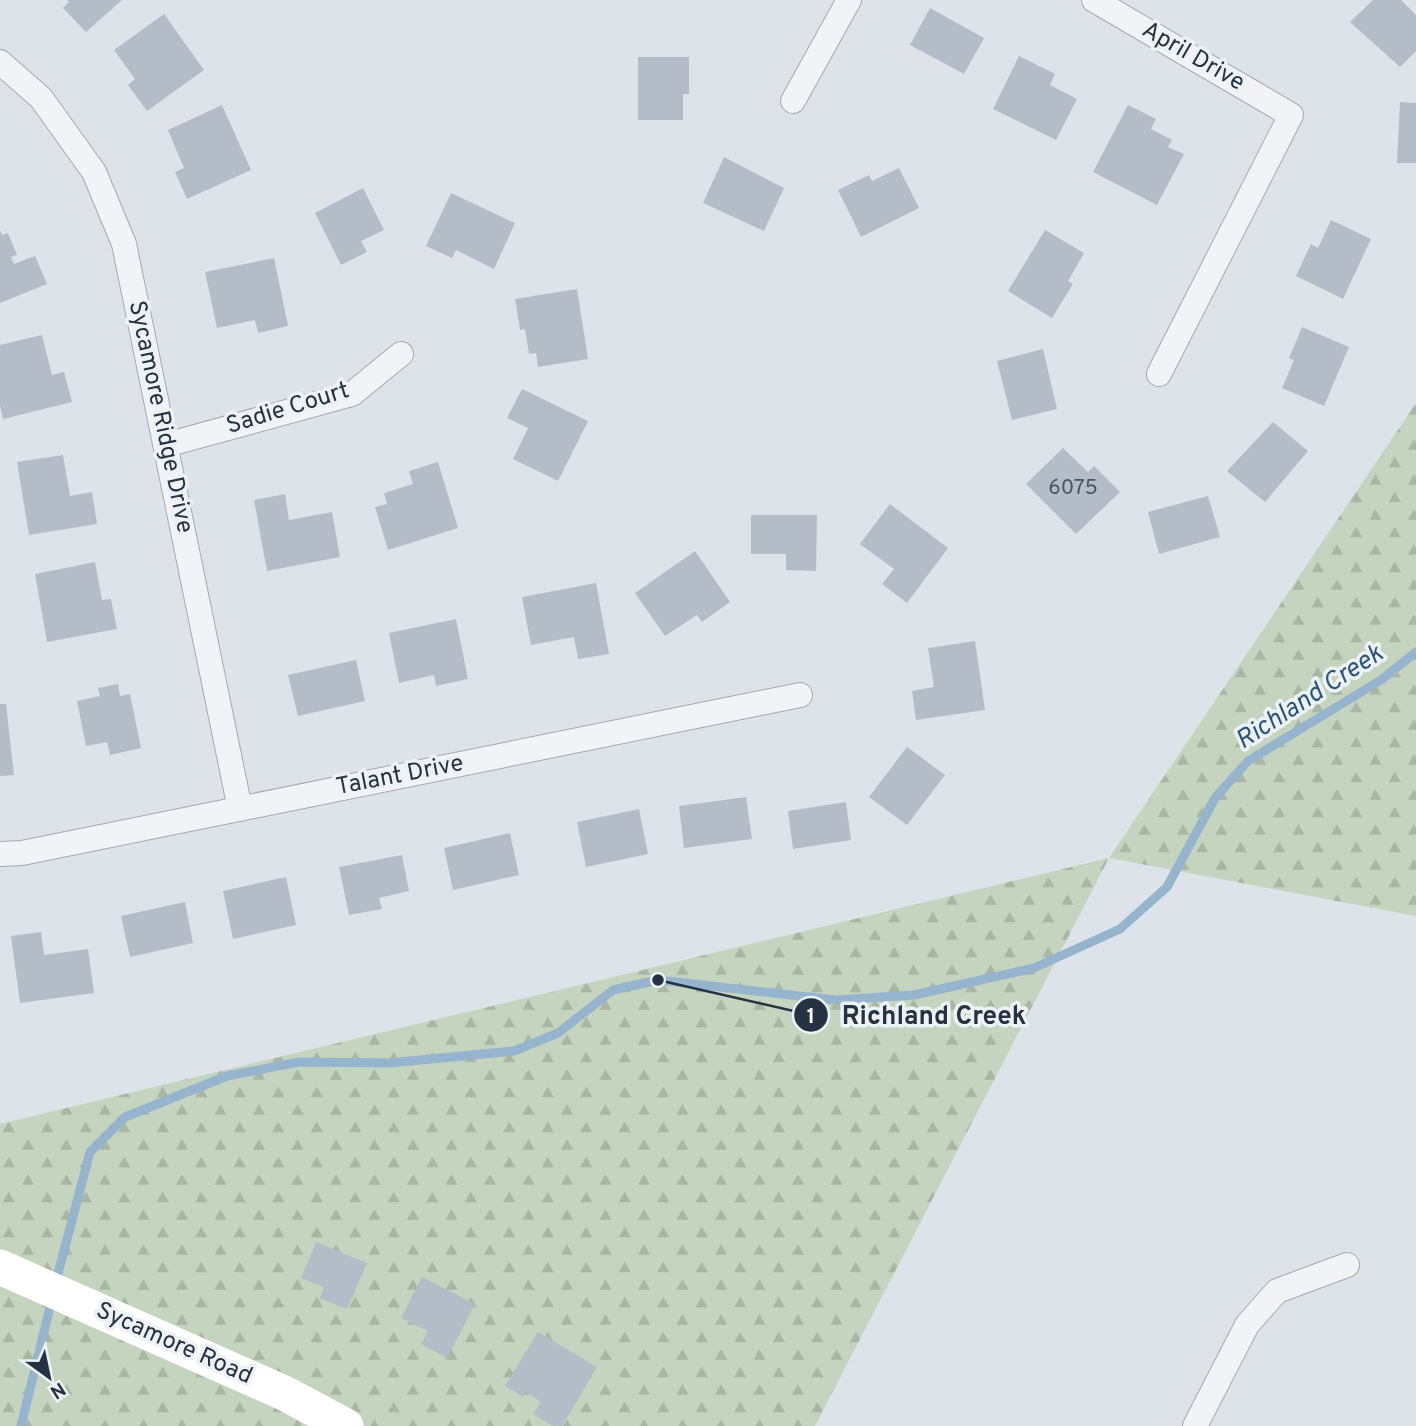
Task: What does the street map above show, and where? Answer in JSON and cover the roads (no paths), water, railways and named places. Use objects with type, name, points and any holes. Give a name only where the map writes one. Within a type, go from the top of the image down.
[{"type":"street","points":[[793,101],[849,0]]},
{"type":"street","name":"April Drive","points":[[1094,0],[1291,115],[1159,374]]},
{"type":"street","name":"Sycamore Ridge Drive","points":[[0,62],[41,98],[94,172],[124,244],[240,809]]},
{"type":"street","name":"Sadie Court","points":[[166,445],[352,394],[401,354]]},
{"type":"street","name":"Talant Drive","points":[[0,854],[22,853],[800,695]]},
{"type":"street","points":[[1195,1426],[1247,1325],[1277,1291],[1347,1265]]},
{"type":"street","name":"Sycamore Road","points":[[0,1267],[284,1393],[346,1426]]},
{"type":"waterway","name":"Richland Creek","points":[[55,1285],[90,1152],[125,1117],[227,1076],[299,1062],[389,1063],[514,1051],[558,1033],[613,990],[658,980],[836,1000],[914,995],[1034,968],[1120,929],[1167,887],[1215,798],[1248,761],[1381,680],[1416,652]]},
{"type":"waterway","name":"Richland Creek","points":[[21,1426],[52,1299]]},
{"type":"place","name":"Richland Creek","points":[[658,980]]}]
